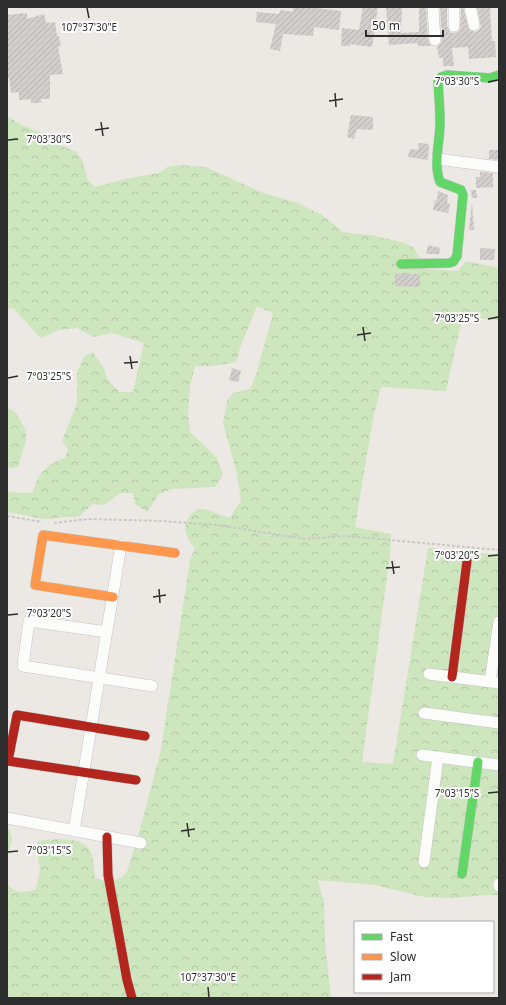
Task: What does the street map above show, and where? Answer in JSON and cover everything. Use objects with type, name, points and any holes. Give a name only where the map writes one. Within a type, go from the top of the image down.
[{"type":"street","points":[[433,7],[434,40]]},
{"type":"street","points":[[454,7],[454,26]]},
{"type":"street","points":[[470,7],[474,25]]},
{"type":"street","points":[[401,264],[449,263],[453,262],[457,256],[462,192],[459,189],[440,182],[437,174],[440,123],[438,82],[441,77],[447,75],[490,78],[499,75]]},
{"type":"street","points":[[438,159],[499,167]]},
{"type":"street","points":[[113,597],[35,585],[43,535],[175,552]]},
{"type":"street","points":[[74,831],[121,546]]},
{"type":"street","points":[[452,677],[467,561]]},
{"type":"street","points":[[107,632],[29,620],[23,666],[152,686]]},
{"type":"street","points":[[429,674],[495,683],[499,622]]},
{"type":"street","points":[[424,713],[499,723]]},
{"type":"street","points":[[136,780],[8,761],[18,715],[145,736]]},
{"type":"street","points":[[422,755],[499,765]]},
{"type":"street","points":[[424,862],[438,757]]},
{"type":"street","points":[[462,874],[478,762]]},
{"type":"street","points":[[7,818],[141,843]]},
{"type":"street","points":[[107,837],[108,874],[127,980],[132,998]]},
{"type":"path","points":[[7,516],[44,522]]},
{"type":"path","points":[[52,523],[88,519],[162,521],[218,525],[305,539],[346,536],[499,550]]},
{"type":"green space","points":[[7,116],[20,124],[42,133],[58,144],[76,152],[82,160],[88,180],[95,187],[125,179],[159,173],[168,167],[178,165],[206,167],[263,193],[295,202],[322,215],[343,232],[376,236],[405,243],[413,247],[427,269],[458,271],[466,261],[499,268],[499,320],[474,318],[464,319],[460,327],[446,391],[381,387],[373,419],[355,527],[391,534],[391,547],[362,762],[393,764],[428,548],[499,555],[499,895],[452,898],[424,897],[375,885],[318,880],[324,902],[325,942],[331,998],[7,998],[7,883],[10,887],[20,892],[36,889],[40,870],[37,851],[38,841],[60,839],[76,841],[88,847],[91,853],[95,878],[110,882],[120,878],[127,872],[161,750],[190,560],[195,548],[186,532],[186,522],[192,513],[198,509],[208,510],[230,518],[241,500],[237,474],[223,423],[227,401],[233,393],[250,389],[256,375],[273,313],[257,306],[241,345],[236,362],[212,366],[195,366],[190,387],[188,415],[190,432],[217,458],[223,475],[215,487],[172,489],[159,494],[147,512],[135,504],[133,493],[120,493],[104,505],[93,504],[80,516],[44,519],[7,512],[7,492],[33,492],[44,470],[58,460],[65,458],[68,450],[62,441],[77,403],[77,373],[84,356],[93,352],[104,369],[107,379],[119,392],[133,392],[144,343],[112,333],[94,337],[77,328],[59,330],[41,338],[13,308],[7,309]]},
{"type":"green space","points":[[7,407],[17,414],[26,431],[26,440],[18,467],[7,468]]},
{"type":"green space","points":[[7,826],[12,840],[7,854]]},
{"type":"building","points":[[293,7],[309,7],[341,11],[339,30],[314,27],[313,36],[283,34],[280,51],[270,49],[276,24],[256,22],[257,12],[279,14],[280,10],[293,12]]},
{"type":"building","points":[[363,7],[378,7],[372,47],[350,44],[350,46],[341,46],[342,28],[359,30]]},
{"type":"building","points":[[386,7],[402,7],[401,33],[419,32],[419,7],[426,7],[428,40],[431,46],[418,46],[418,43],[389,45]]},
{"type":"building","points":[[440,7],[447,7],[447,26],[450,32],[454,33],[460,29],[461,7],[463,7],[469,29],[475,32],[481,27],[477,7],[490,7],[492,41],[495,41],[496,57],[469,59],[468,47],[452,48],[454,66],[443,66],[443,58],[439,58],[437,46],[442,40]]},
{"type":"building","points":[[27,13],[27,19],[44,14],[46,23],[55,22],[57,36],[59,36],[61,46],[58,47],[63,74],[50,75],[50,99],[41,99],[41,103],[31,103],[31,99],[19,100],[19,92],[11,93],[9,78],[7,78],[7,15]]},
{"type":"building","points":[[351,115],[373,117],[373,130],[357,129],[354,139],[347,137]]},
{"type":"building","points":[[419,143],[429,144],[428,160],[408,157],[410,149],[418,150]]},
{"type":"building","points":[[489,150],[499,150],[499,160],[489,159]]},
{"type":"building","points":[[480,172],[493,173],[493,187],[476,188],[476,177],[480,177]]},
{"type":"building","points":[[471,190],[476,190],[477,198],[472,198]]},
{"type":"building","points":[[438,191],[448,195],[447,203],[450,204],[448,213],[433,210],[435,200],[437,201]]},
{"type":"building","points":[[472,202],[474,230],[469,230]]},
{"type":"building","points":[[428,245],[440,248],[439,254],[426,254]]},
{"type":"building","points":[[480,248],[495,249],[494,260],[480,260]]},
{"type":"building","points":[[395,274],[420,274],[420,287],[395,286]]},
{"type":"building","points":[[232,368],[241,371],[238,382],[229,380]]},
{"type":"traffic: fast","points":[[401,264],[449,263],[453,262],[457,256],[463,195],[461,190],[440,182],[438,175],[437,160],[440,130],[438,82],[441,77],[447,75],[490,78],[499,75]]},
{"type":"traffic: fast","points":[[462,874],[478,762]]},
{"type":"traffic: slow","points":[[113,597],[35,585],[43,535],[175,553]]},
{"type":"traffic: jam","points":[[452,677],[467,561]]},
{"type":"traffic: jam","points":[[136,780],[8,761],[17,715],[145,736]]},
{"type":"traffic: jam","points":[[107,837],[108,875],[127,980],[132,998]]}]
